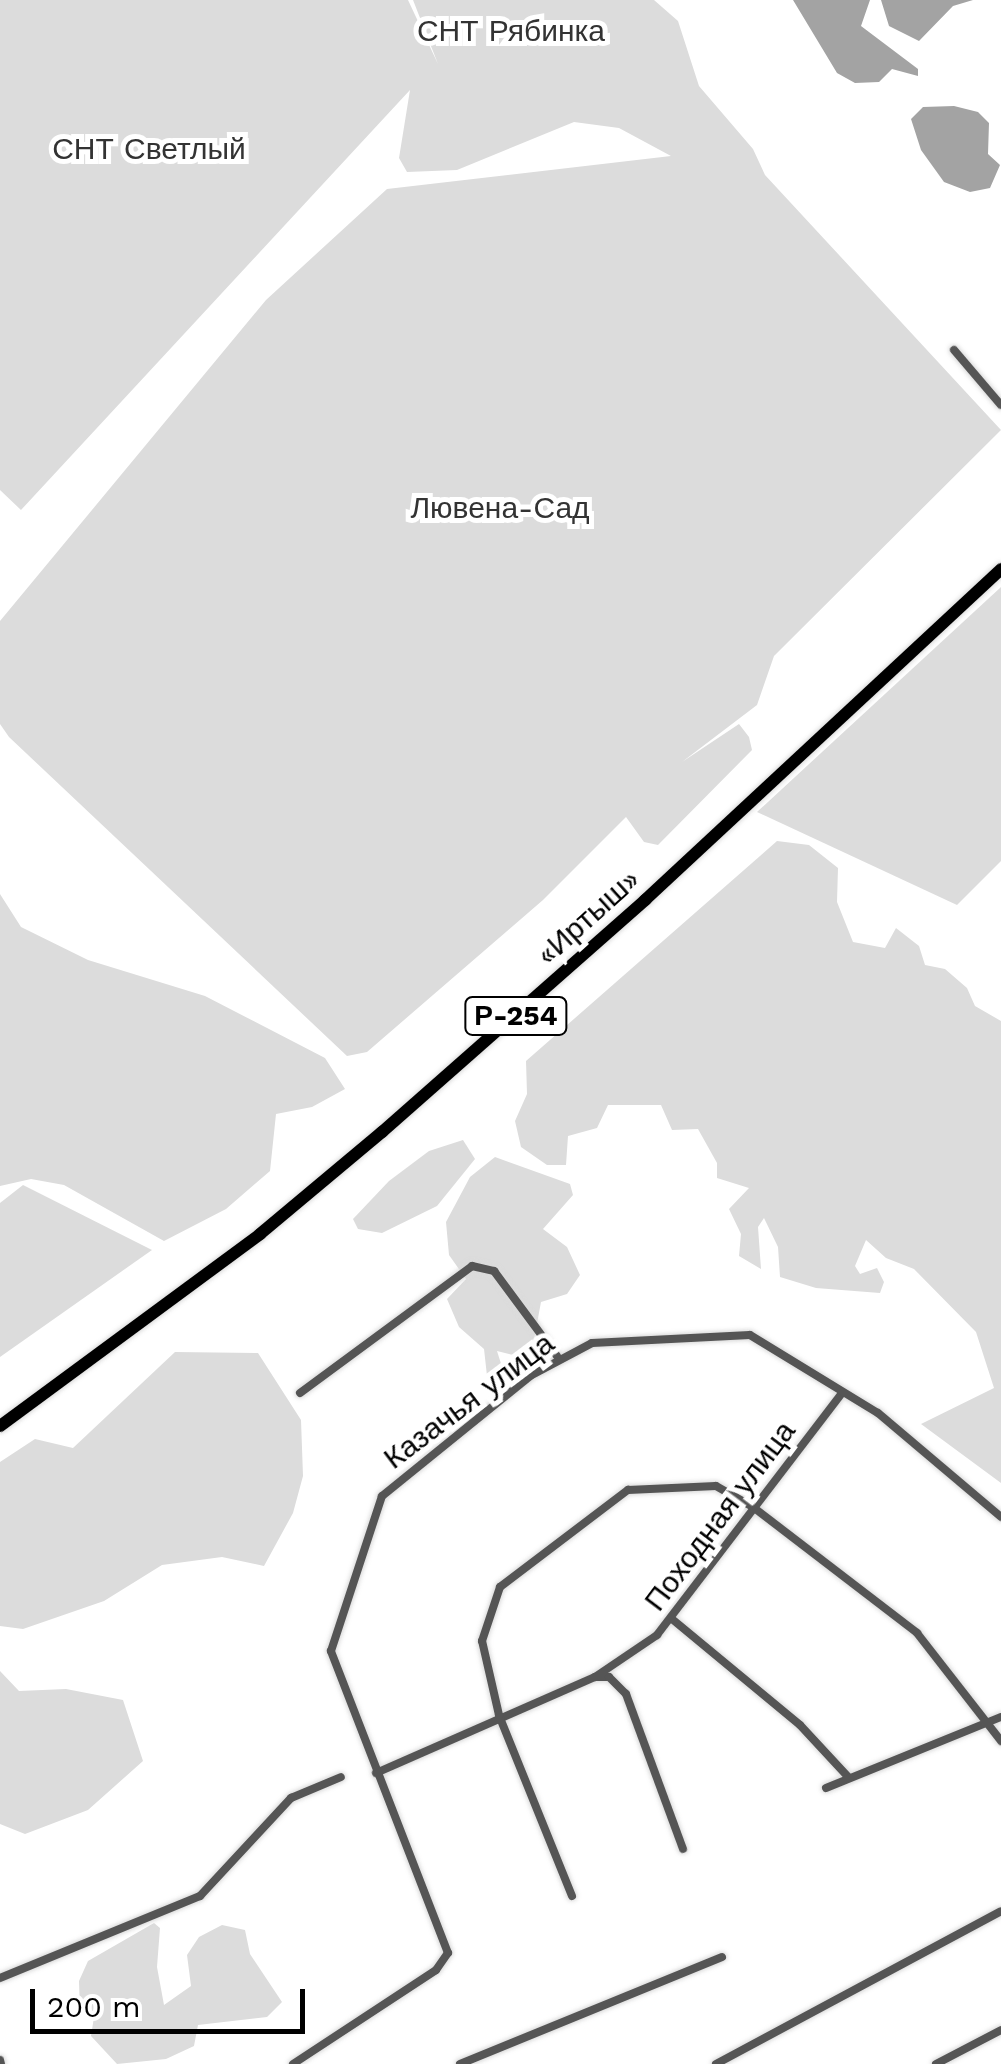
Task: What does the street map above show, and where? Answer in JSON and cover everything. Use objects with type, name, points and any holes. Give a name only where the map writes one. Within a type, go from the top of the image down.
[{"type":"highway","name":"«Иртыш»","points":[[0,1426],[260,1234],[382,1132],[645,900],[1001,569]]},
{"type":"street","points":[[954,350],[1001,405]]},
{"type":"street","points":[[300,1393],[472,1266],[494,1271],[558,1356]]},
{"type":"street","name":"Казачья улица","points":[[293,2064],[436,1970],[448,1942],[376,1772],[331,1651],[377,1508],[400,1480],[558,1356],[592,1343],[750,1335],[900,1430],[1001,1517]]},
{"type":"street","name":"Походная улица","points":[[376,1772],[499,1715],[596,1677],[672,1619],[841,1394]]},
{"type":"street","points":[[572,1896],[499,1715],[481,1656],[490,1604],[500,1587],[628,1490],[697,1483],[716,1486],[753,1507],[917,1633],[1001,1740]]},
{"type":"street","points":[[672,1619],[800,1724],[849,1778]]},
{"type":"street","points":[[596,1677],[609,1677],[626,1694],[683,1849]]},
{"type":"street","points":[[826,1788],[1001,1717]]},
{"type":"street","points":[[0,1978],[200,1896],[291,1798],[341,1777]]},
{"type":"street","points":[[716,2064],[1001,1911]]},
{"type":"street","points":[[460,2064],[722,1957]]},
{"type":"street","points":[[936,2064],[1001,2030]]},
{"type":"green space","name":"Лювена-Сад","points":[[0,0],[408,0],[438,64],[413,0],[654,0],[678,21],[699,86],[753,149],[765,175],[1001,430],[774,656],[757,705],[682,762],[739,724],[749,737],[752,750],[658,845],[644,842],[626,817],[543,900],[367,1052],[347,1056],[9,737],[0,724],[0,621],[266,300],[387,189],[671,156],[619,128],[574,122],[457,170],[407,172],[399,158],[410,90],[21,510],[0,490]]},
{"type":"green space","points":[[1001,587],[1001,861],[957,905],[757,812]]},
{"type":"green space","points":[[777,841],[809,845],[838,868],[837,902],[853,942],[885,948],[896,928],[919,946],[925,965],[945,969],[967,988],[975,1006],[1001,1021],[1001,1483],[921,1424],[994,1388],[976,1332],[914,1269],[886,1258],[866,1240],[855,1266],[860,1274],[877,1268],[884,1282],[880,1293],[816,1288],[780,1277],[778,1247],[764,1218],[758,1227],[761,1269],[739,1256],[741,1234],[729,1209],[749,1188],[717,1178],[717,1163],[698,1129],[672,1130],[661,1105],[608,1105],[597,1128],[568,1136],[566,1165],[547,1165],[521,1147],[515,1121],[527,1094],[526,1061]]},
{"type":"green space","points":[[0,894],[21,927],[88,960],[205,996],[325,1058],[345,1089],[312,1107],[276,1114],[270,1171],[226,1209],[164,1241],[64,1185],[31,1179],[0,1186]]},
{"type":"green space","points":[[463,1140],[475,1159],[437,1206],[382,1233],[358,1229],[353,1219],[389,1181],[429,1151]]},
{"type":"green space","points":[[495,1157],[570,1184],[573,1195],[543,1229],[567,1247],[580,1275],[567,1294],[541,1302],[532,1350],[517,1356],[497,1351],[504,1373],[497,1386],[487,1376],[484,1349],[459,1327],[447,1299],[466,1279],[449,1255],[446,1222],[470,1177]]},
{"type":"green space","points":[[23,1185],[152,1250],[0,1357],[0,1203]]},
{"type":"green space","points":[[175,1352],[258,1353],[301,1420],[303,1476],[293,1513],[264,1566],[222,1557],[162,1565],[104,1601],[23,1629],[0,1626],[0,1462],[35,1439],[73,1448]]},
{"type":"green space","points":[[0,1671],[19,1691],[66,1689],[123,1700],[143,1761],[88,1810],[25,1834],[0,1824]]},
{"type":"green space","points":[[154,1923],[160,1928],[157,1967],[164,2005],[191,1986],[187,1955],[199,1937],[222,1925],[245,1930],[250,1954],[282,2002],[267,2017],[198,2025],[194,2046],[166,2059],[117,2064],[91,2036],[94,2017],[80,2013],[79,1981],[88,1961]]},
{"type":"shaded area","points":[[793,0],[870,0],[861,26],[918,69],[918,76],[892,69],[879,82],[855,83],[837,73]]},
{"type":"shaded area","points":[[881,0],[973,0],[953,6],[919,41],[889,26]]},
{"type":"shaded area","points":[[954,106],[978,112],[989,123],[988,154],[1000,165],[990,188],[970,192],[944,182],[921,150],[911,119],[923,107]]},
{"type":"park label","name":"СНТ Рябинка","points":[[511,31]]},
{"type":"park label","name":"СНТ Светлый","points":[[149,149]]}]
